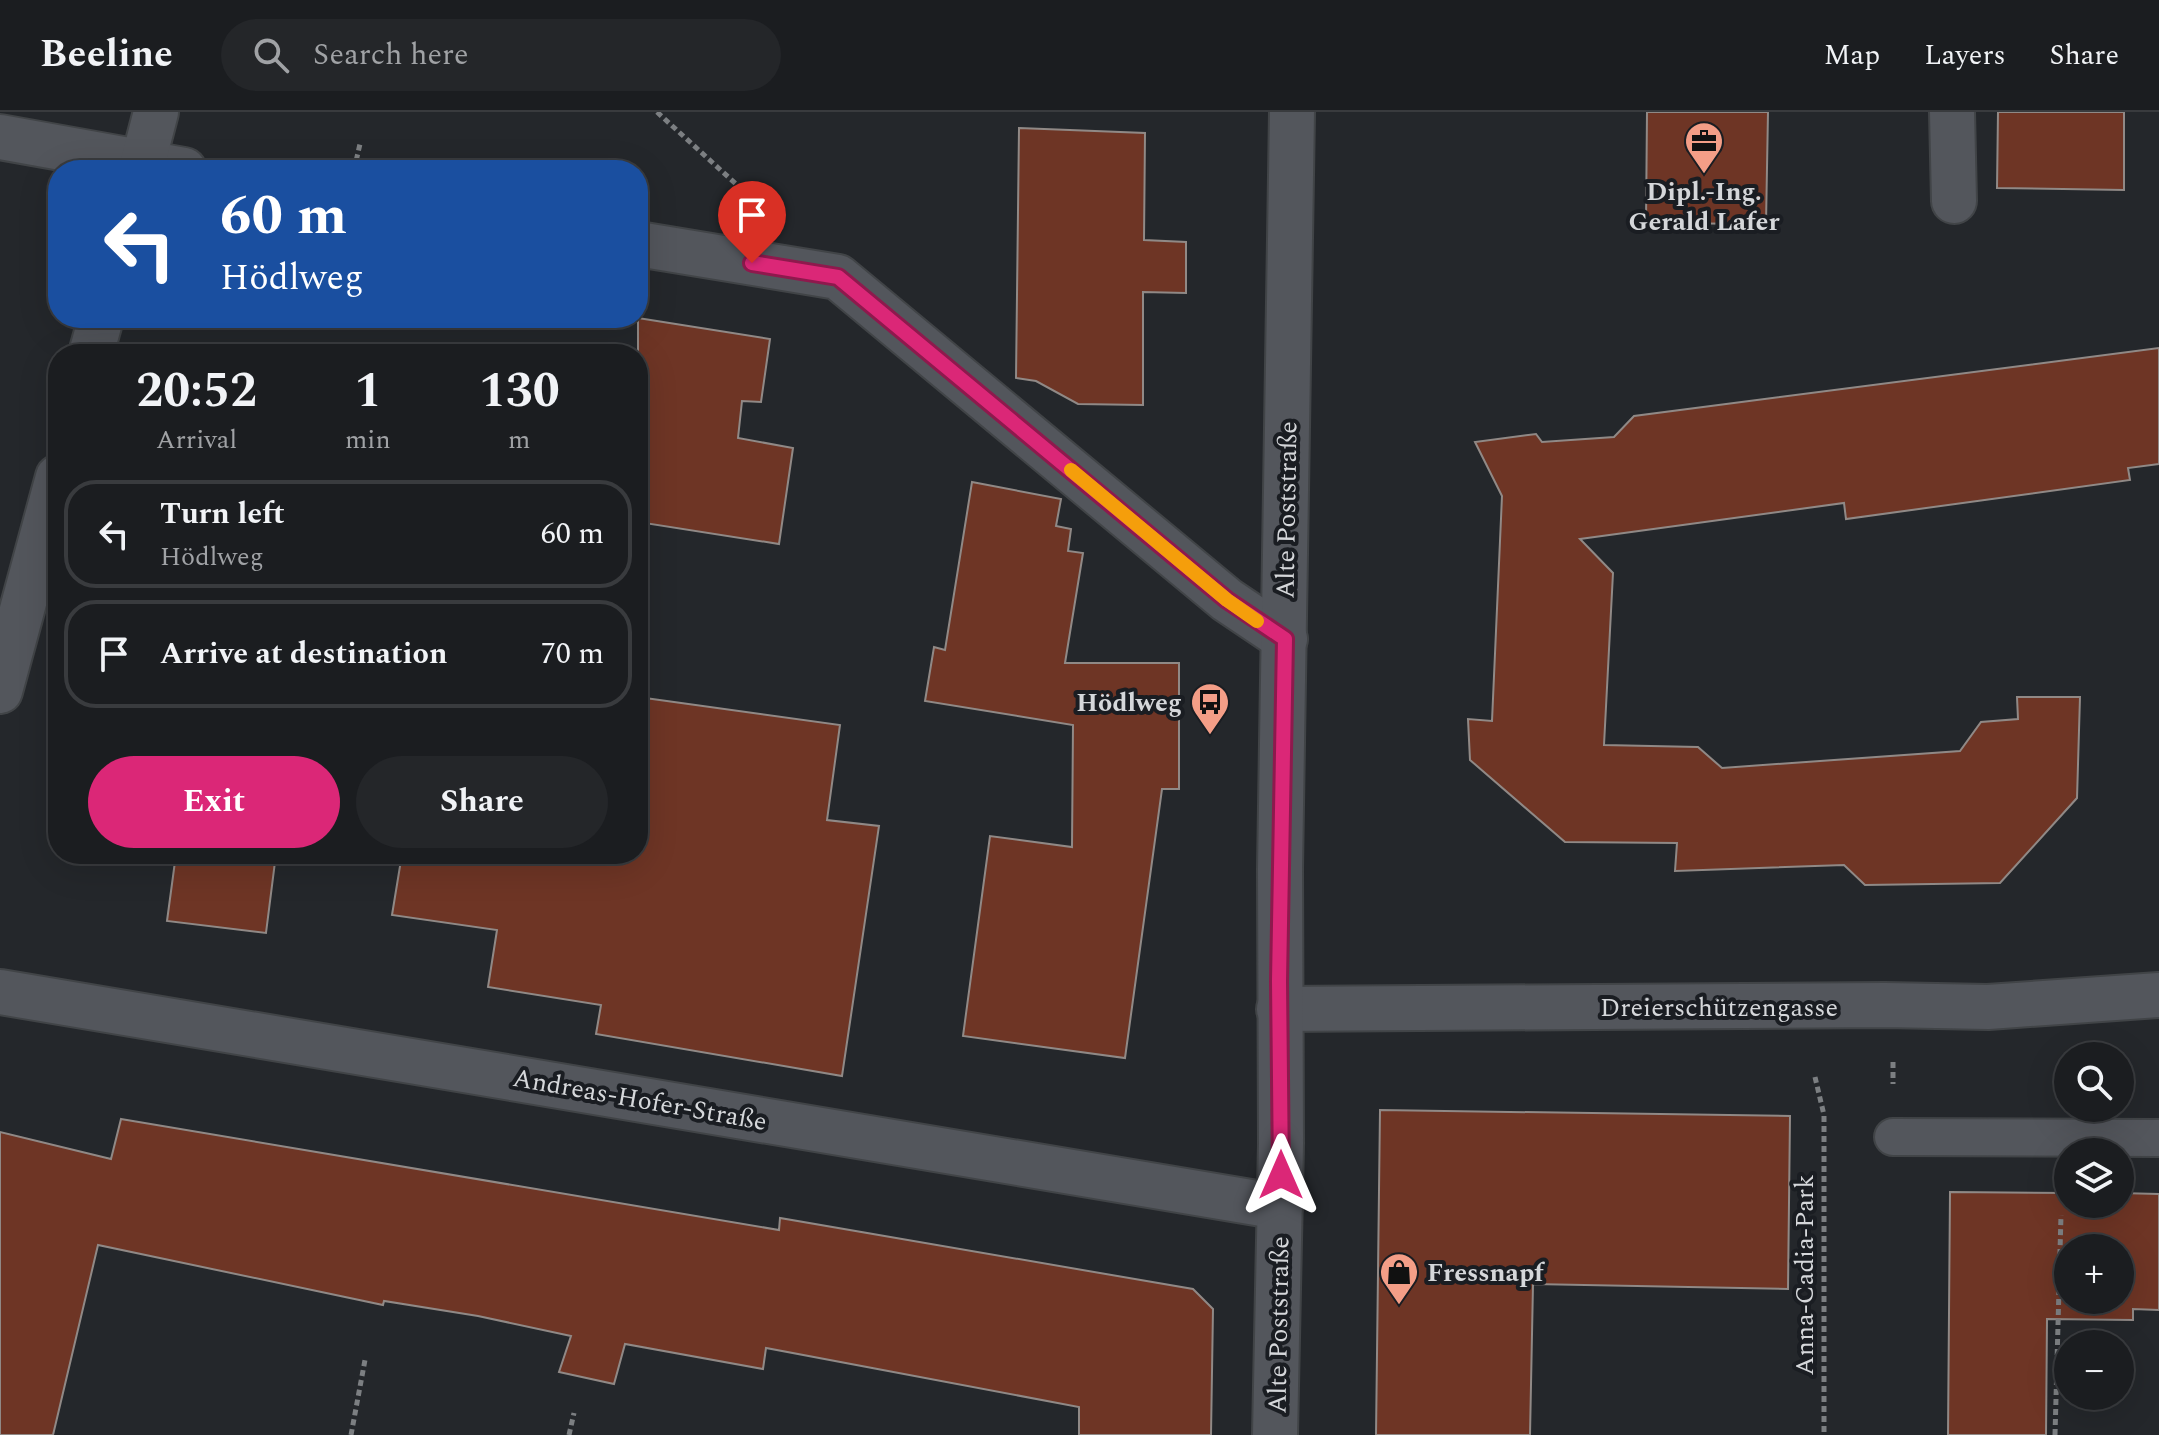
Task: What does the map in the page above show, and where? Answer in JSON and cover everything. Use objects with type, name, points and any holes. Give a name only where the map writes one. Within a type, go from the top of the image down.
[{"type":"street","points":[[156,112],[156,160]]},
{"type":"street","name":"Alte Poststraße","points":[[1275,1435],[1292,112]]},
{"type":"street","points":[[1952,112],[1954,201]]},
{"type":"street","points":[[0,137],[116,160]]},
{"type":"street","points":[[648,246],[838,277],[1227,600],[1285,639]]},
{"type":"street","points":[[0,691],[48,514]]},
{"type":"street","name":"Andreas-Hofer-Straße","points":[[0,992],[1280,1207]]},
{"type":"street","name":"Dreierschützengasse","points":[[1279,1009],[1988,1007],[2159,995]]},
{"type":"lane","points":[[1893,1137],[2159,1138]]},
{"type":"path","points":[[657,112],[770,215]]},
{"type":"path","points":[[356,160],[360,144]]},
{"type":"path","name":"Anna-Cadia-Park","points":[[1815,1077],[1824,1115],[1824,1435]]},
{"type":"path","points":[[2055,1435],[2061,1218]]},
{"type":"path","points":[[351,1435],[365,1360]]},
{"type":"path","points":[[569,1435],[574,1413]]},
{"type":"building","points":[[1647,112],[1768,112],[1766,224],[1646,223]]},
{"type":"building","points":[[1998,112],[2124,112],[2124,190],[1997,188]]},
{"type":"building","points":[[1019,128],[1145,133],[1144,240],[1186,242],[1186,293],[1143,292],[1143,405],[1078,404],[1036,381],[1016,378]]},
{"type":"building","points":[[648,320],[770,339],[761,402],[742,401],[738,438],[793,448],[779,544],[648,524],[648,344],[638,344],[638,328],[648,328]]},
{"type":"building","points":[[2159,348],[2159,464],[2128,468],[2130,480],[1846,519],[1844,503],[1580,539],[1613,573],[1604,745],[1698,747],[1722,768],[1960,751],[1981,722],[2018,719],[2017,697],[2080,697],[2077,798],[2000,883],[1865,885],[1844,865],[1675,871],[1677,843],[1565,842],[1470,760],[1468,719],[1492,721],[1502,496],[1475,442],[1536,434],[1542,442],[1614,437],[1634,416]]},
{"type":"building","points":[[972,482],[1061,499],[1056,526],[1071,529],[1068,551],[1083,553],[1065,663],[1179,663],[1179,789],[1162,789],[1125,1058],[963,1036],[990,836],[1072,847],[1073,725],[925,701],[934,647],[945,650]]},
{"type":"building","points":[[648,698],[840,725],[827,820],[879,826],[842,1076],[596,1034],[601,1005],[488,987],[497,930],[392,915],[400,864],[648,864]]},
{"type":"building","points":[[175,864],[275,864],[266,933],[167,921]]},
{"type":"building","points":[[1380,1110],[1790,1116],[1788,1289],[1533,1284],[1530,1435],[1376,1435]]},
{"type":"building","points":[[121,1119],[779,1230],[780,1218],[1193,1289],[1213,1309],[1211,1435],[1079,1435],[1079,1407],[766,1348],[763,1369],[625,1344],[614,1384],[559,1372],[571,1336],[478,1316],[384,1301],[383,1305],[98,1245],[53,1435],[0,1435],[0,1132],[111,1159]]},
{"type":"building","points":[[1950,1192],[2054,1193],[2054,1218],[2134,1218],[2134,1193],[2159,1194],[2159,1310],[2134,1309],[2134,1234],[2054,1234],[2054,1314],[2133,1314],[2133,1320],[2047,1319],[2046,1435],[1948,1435]]},
{"type":"slow traffic","points":[[1071,470],[1227,600],[1257,621]]},
{"type":"place","name":"Dipl.-Ing. Gerald Lafer","points":[[1704,175]]},
{"type":"place","name":"Hödlweg","points":[[1210,736]]},
{"type":"place","name":"Fressnapf","points":[[1399,1306]]},
{"type":"route","points":[[752,263],[838,277],[1227,600],[1285,639],[1279,981],[1281,1175]]}]
